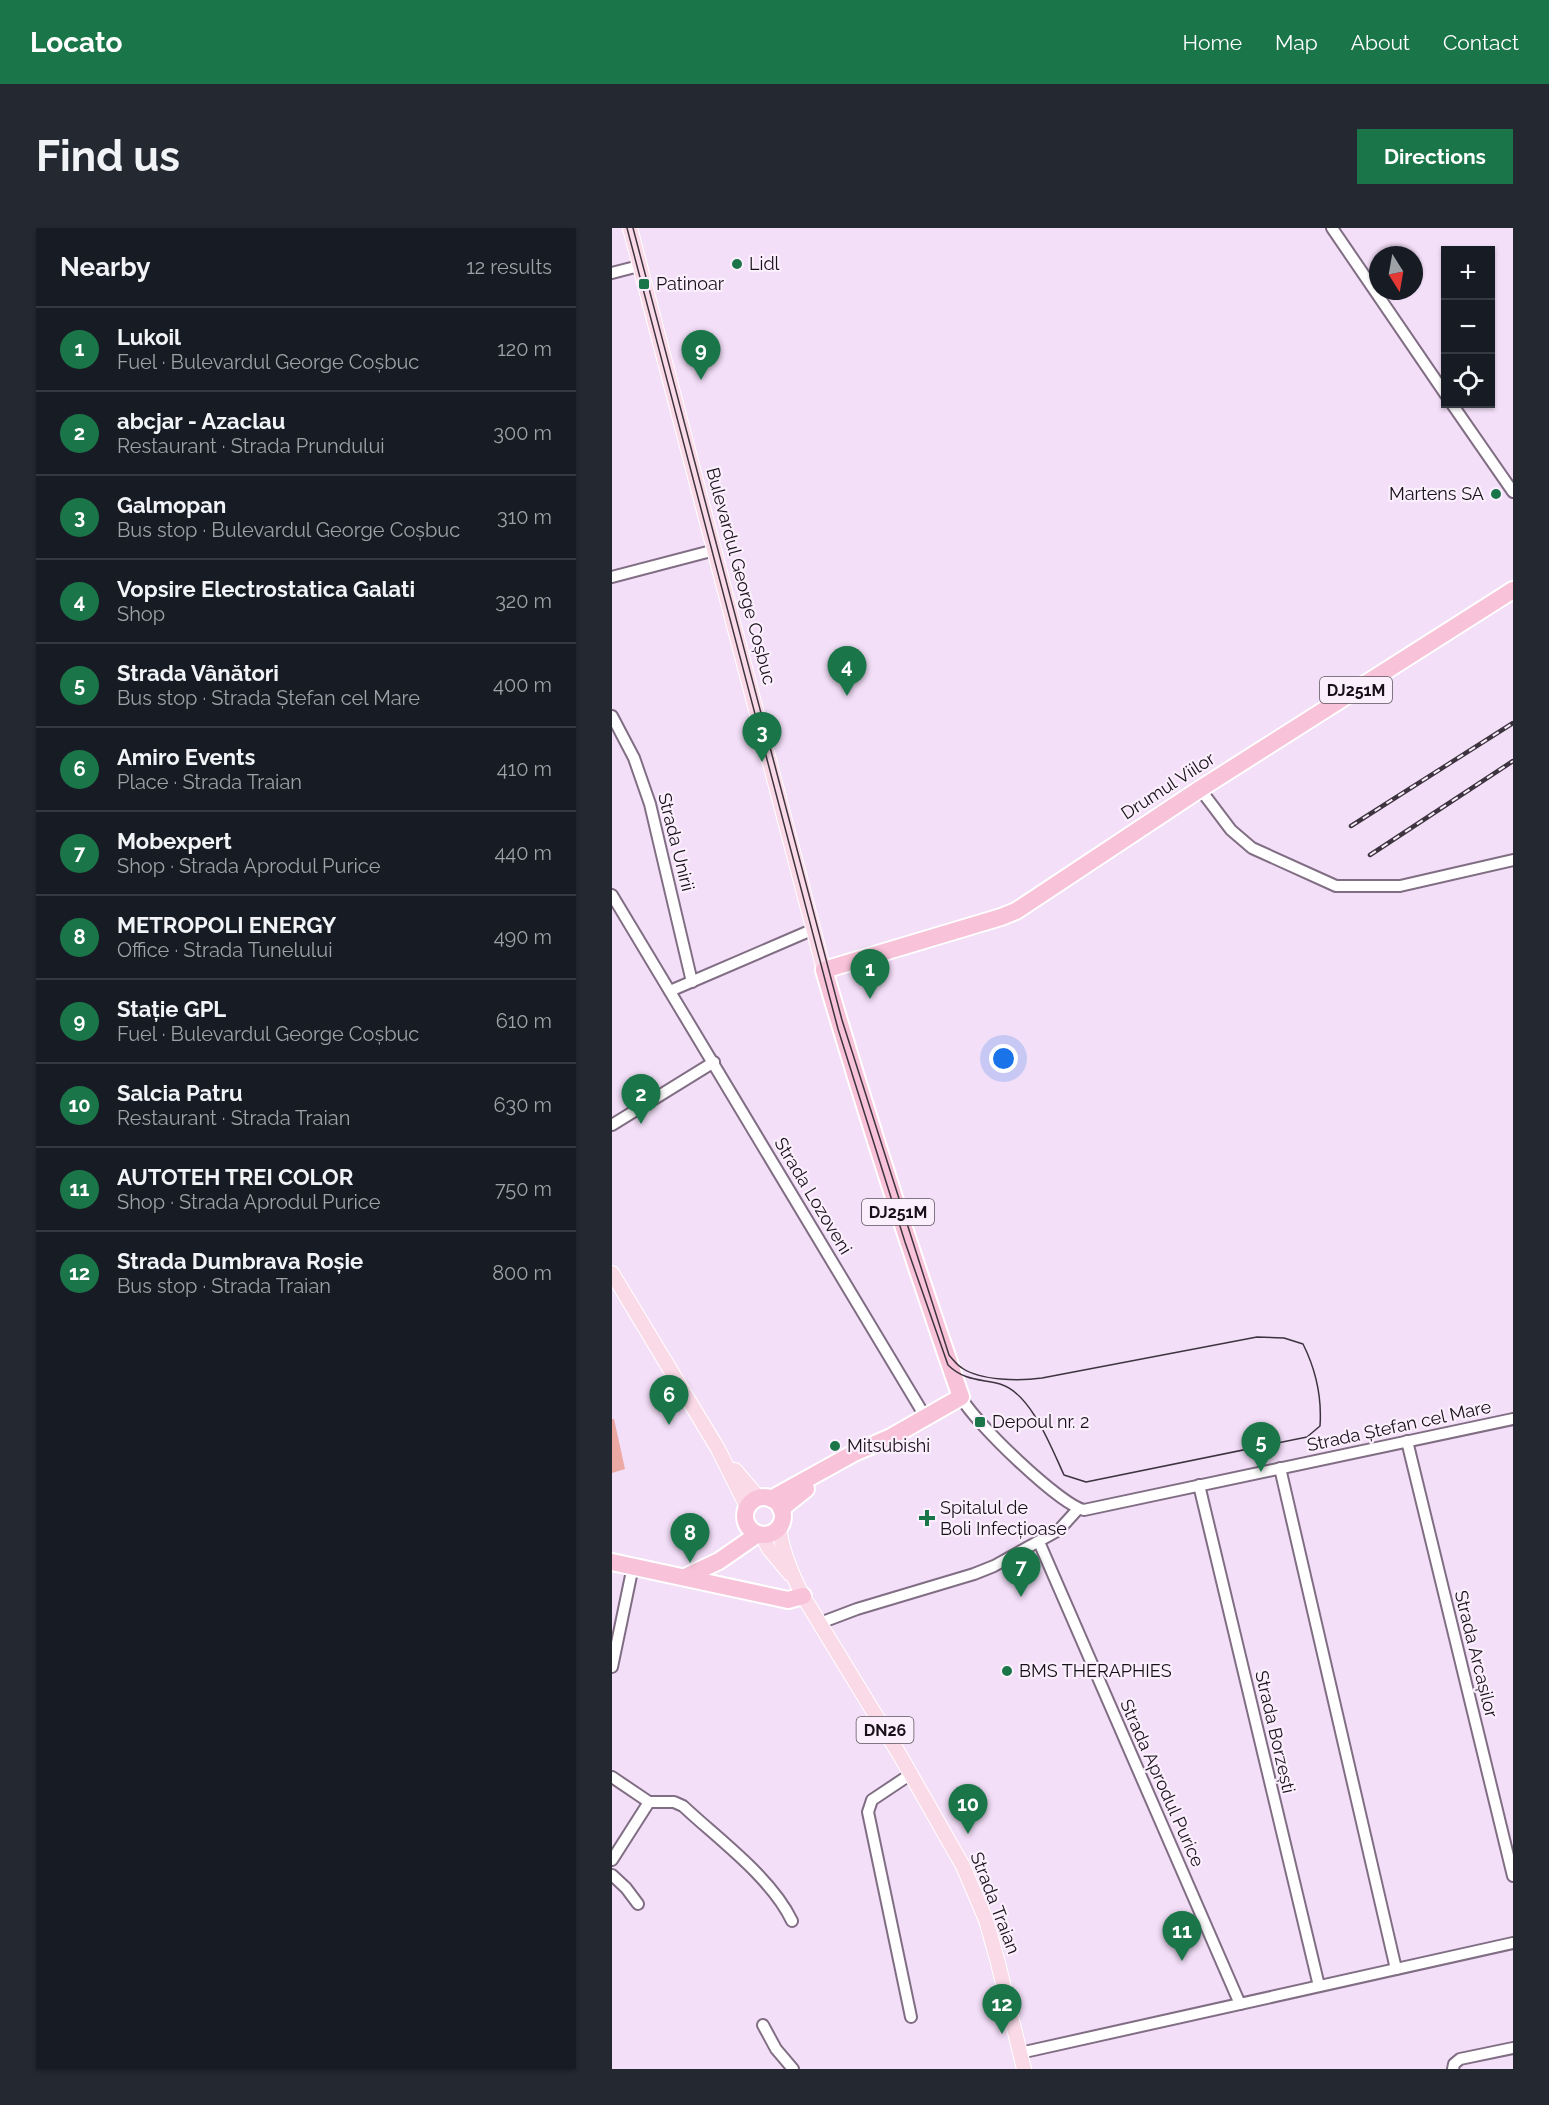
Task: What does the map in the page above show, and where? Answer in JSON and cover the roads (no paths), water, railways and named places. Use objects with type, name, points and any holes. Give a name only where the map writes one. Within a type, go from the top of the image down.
[{"type":"highway","name":"Drumul Viilor","points":[[824,970],[990,921],[1016,911],[1200,789],[1513,590]]},
{"type":"highway","name":"Bulevardul George Coșbuc","points":[[824,970],[839,1026],[906,1239],[961,1397]]},
{"type":"highway","points":[[778,1527],[768,1534],[755,1531],[745,1516],[765,1503],[799,1494],[961,1397]]},
{"type":"highway","name":"DN26","points":[[765,1503],[782,1519],[778,1527]]},
{"type":"highway","points":[[685,1577],[714,1564],[740,1546],[755,1531]]},
{"type":"highway","points":[[612,1562],[789,1600],[803,1596]]},
{"type":"main road","name":"Bulevardul George Coșbuc","points":[[630,228],[824,970]]},
{"type":"main road","points":[[612,1273],[718,1449],[765,1503]]},
{"type":"main road","name":"Strada Traian","points":[[778,1527],[780,1541],[803,1596],[955,1849],[986,1920],[1005,1987],[1024,2069]]},
{"type":"main road","name":"Strada Traian","points":[[755,1531],[781,1565],[793,1576]]},
{"type":"street","points":[[1332,228],[1441,388]]},
{"type":"street","points":[[612,273],[639,266]]},
{"type":"street","points":[[1455,408],[1513,492]]},
{"type":"street","points":[[612,577],[714,550]]},
{"type":"street","name":"Strada Unirii","points":[[612,716],[634,758],[650,804],[692,982]]},
{"type":"street","points":[[1200,789],[1231,830],[1252,848],[1336,886],[1400,886],[1513,860]]},
{"type":"street","name":"Strada Lozoveni","points":[[612,895],[926,1418]]},
{"type":"street","points":[[670,992],[814,928]]},
{"type":"street","points":[[612,1125],[714,1062]]},
{"type":"street","name":"Bulevardul George Coșbuc","points":[[961,1397],[971,1413],[1024,1466],[1058,1496],[1077,1509]]},
{"type":"street","name":"Strada Ștefan cel Mare","points":[[1077,1509],[1096,1508],[1513,1419]]},
{"type":"street","name":"Strada Arcașilor","points":[[1407,1441],[1513,1876]]},
{"type":"street","points":[[1280,1468],[1396,1969]]},
{"type":"street","name":"Strada Borzești","points":[[1199,1485],[1319,1986]]},
{"type":"street","points":[[820,1623],[856,1609],[994,1566],[1065,1525],[1077,1509]]},
{"type":"street","name":"Strada Aprodul Purice","points":[[1039,1542],[1240,2004]]},
{"type":"street","points":[[612,1667],[633,1566]]},
{"type":"street","points":[[911,1774],[872,1800],[868,1812],[911,2017]]},
{"type":"street","points":[[612,1777],[649,1802],[674,1802],[683,1806],[763,1880],[781,1902],[792,1921]]},
{"type":"street","points":[[612,1860],[649,1802]]},
{"type":"street","points":[[612,1875],[638,1904]]},
{"type":"street","points":[[1020,2054],[1513,1942]]},
{"type":"street","points":[[763,2025],[777,2049],[793,2069]]},
{"type":"street","points":[[1453,2069],[1454,2064],[1460,2059],[1513,2048]]},
{"type":"tram line","points":[[627,228],[838,1029],[905,1242],[948,1365],[966,1377],[1000,1384],[1011,1389],[1021,1398],[1039,1422],[1064,1475],[1086,1482],[1307,1437],[1320,1426],[1317,1384],[1303,1344],[1284,1338],[1257,1337],[1023,1380],[990,1378],[970,1372],[960,1367],[949,1355],[842,1020],[633,228]]},
{"type":"railway","points":[[1351,826],[1513,723]]},
{"type":"railway","points":[[1370,855],[1513,761]]},
{"type":"place","name":"Lidl","points":[[737,264]]},
{"type":"place","name":"Patinoar","points":[[644,284]]},
{"type":"place","name":"Stație GPL","points":[[701,380]]},
{"type":"place","name":"Martens SA","points":[[1496,494]]},
{"type":"place","name":"Vopsire Electrostatica Galati","points":[[847,696]]},
{"type":"place","name":"Galmopan","points":[[762,762]]},
{"type":"place","name":"Lukoil","points":[[870,999]]},
{"type":"place","name":"abcjar - Azaclau","points":[[641,1124]]},
{"type":"place","name":"Depoul nr. 2","points":[[980,1422]]},
{"type":"place","name":"Amiro Events","points":[[669,1425]]},
{"type":"place","name":"Mitsubishi","points":[[835,1446]]},
{"type":"place","name":"Strada Vânători","points":[[1261,1472]]},
{"type":"place","name":"Spitalul de Boli Infecțioase","points":[[927,1518]]},
{"type":"place","name":"METROPOLI ENERGY","points":[[690,1563]]},
{"type":"place","name":"Mobexpert","points":[[1021,1597]]},
{"type":"place","name":"BMS THERAPHIES","points":[[1007,1671]]},
{"type":"place","name":"Salcia Patru","points":[[968,1834]]},
{"type":"place","name":"AUTOTEH TREI COLOR","points":[[1182,1961]]},
{"type":"place","name":"Strada Dumbrava Roșie","points":[[1002,2034]]}]
